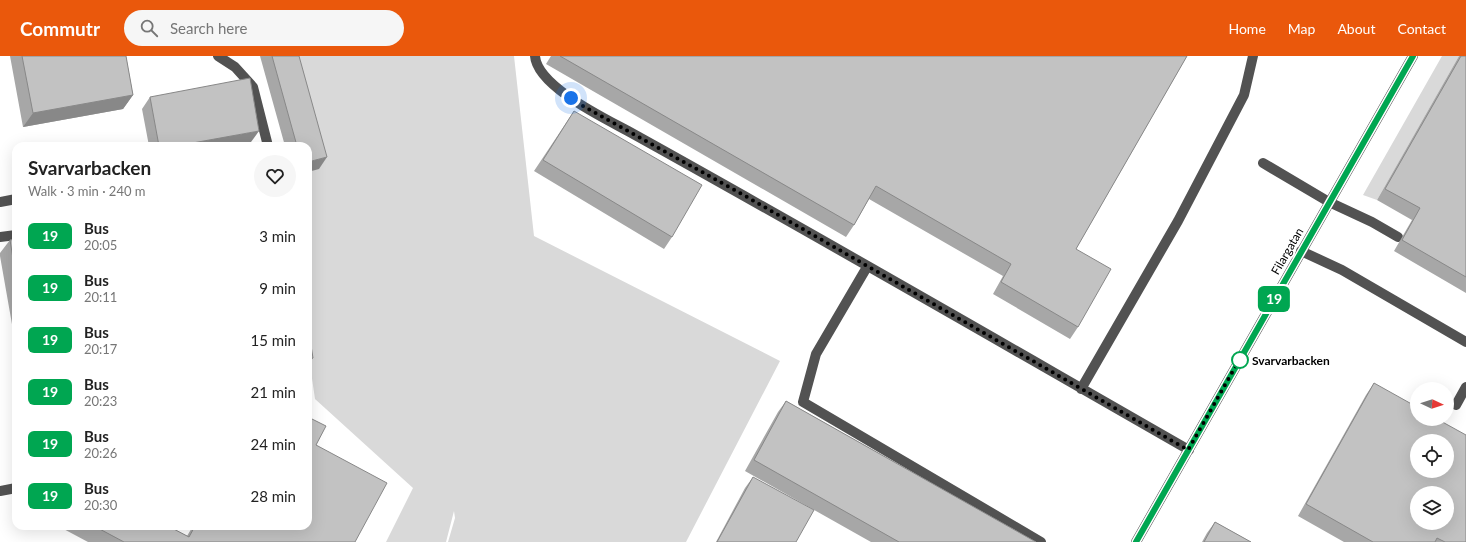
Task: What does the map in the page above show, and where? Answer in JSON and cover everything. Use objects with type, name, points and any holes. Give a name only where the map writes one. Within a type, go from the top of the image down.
[{"type":"street","points":[[218,56],[235,67],[253,87],[267,142]]},
{"type":"street","points":[[535,56],[548,81],[583,106],[747,197],[1188,450]]},
{"type":"street","points":[[1081,389],[1178,221],[1244,95],[1253,56]]},
{"type":"street","name":"Filargatan","points":[[1136,542],[1413,56]]},
{"type":"street","points":[[1263,163],[1329,202],[1372,222],[1398,237]]},
{"type":"street","points":[[0,202],[12,200]]},
{"type":"street","points":[[0,237],[12,236]]},
{"type":"street","points":[[1301,251],[1342,270],[1466,342]]},
{"type":"street","points":[[867,267],[816,354],[803,402],[1041,542]]},
{"type":"street","points":[[1456,405],[1466,387]]},
{"type":"street","points":[[0,491],[12,489]]},
{"type":"shaded area","points":[[287,56],[514,56],[534,236],[780,361],[686,542],[448,542],[455,518],[454,511],[446,542],[386,542],[413,488],[315,399],[312,378],[312,171],[319,168]]},
{"type":"shaded area","points":[[1442,56],[1459,56],[1377,200],[1363,195]]},
{"type":"building","points":[[22,56],[126,56],[133,95],[33,113]]},
{"type":"building","points":[[272,56],[299,56],[327,157],[312,161],[312,142],[296,142]]},
{"type":"building","points":[[560,56],[1187,56],[1076,249],[1111,269],[1078,327],[1001,282],[1011,264],[876,186],[854,225]]},
{"type":"building","points":[[1461,56],[1466,56],[1466,277],[1402,240],[1420,208],[1385,189]]},
{"type":"building","points":[[250,78],[259,131],[198,142],[158,142],[150,97]]},
{"type":"building","points":[[574,111],[702,185],[672,237],[543,160]]},
{"type":"building","points":[[10,240],[12,240],[12,252]]},
{"type":"building","points":[[1374,383],[1410,403],[1410,426],[1450,426],[1466,435],[1466,542],[1445,542],[1437,538],[1435,542],[1373,542],[1306,504]]},
{"type":"building","points":[[786,401],[1036,542],[899,542],[754,460]]},
{"type":"building","points":[[312,419],[326,426],[316,445],[387,483],[355,542],[124,542],[102,530],[176,530],[189,537],[193,530],[312,530]]},
{"type":"building","points":[[753,477],[814,510],[796,542],[717,542]]},
{"type":"building","points":[[1215,522],[1251,542],[1204,542]]},
{"type":"bus line","name":"19","points":[[1136,542],[1413,56]]},
{"type":"place","name":"Svarvarbacken","points":[[1240,360]]},
{"type":"route","points":[[571,98],[747,197],[1188,450],[1241,357],[1240,360]]}]
